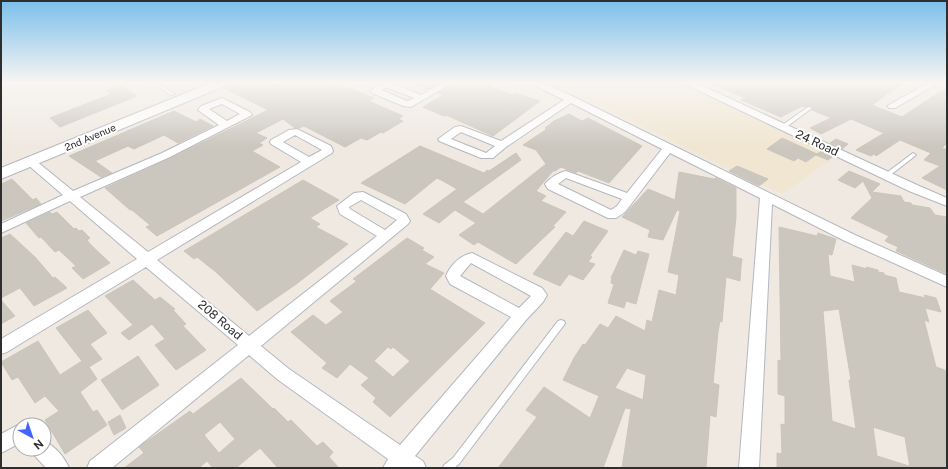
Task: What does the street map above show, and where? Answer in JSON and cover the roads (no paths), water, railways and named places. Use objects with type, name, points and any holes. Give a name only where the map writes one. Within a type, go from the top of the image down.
[{"type":"street","name":"2nd Avenue","points":[[1,162],[148,104]]},
{"type":"street","name":"2nd Avenue","points":[[1,174],[170,104]]},
{"type":"street","points":[[502,145],[564,104]]},
{"type":"street","points":[[581,104],[850,238],[947,282]]},
{"type":"street","name":"24 Road","points":[[734,104],[887,176],[947,202]]},
{"type":"street","points":[[892,106],[896,104]]},
{"type":"street","points":[[1,229],[71,196],[166,155],[226,125]]},
{"type":"street","points":[[629,198],[566,174],[562,175],[551,184],[555,188],[612,215],[621,209],[668,148]]},
{"type":"street","name":"208 Road","points":[[31,162],[283,374],[404,464]]},
{"type":"street","points":[[1,347],[309,162]]},
{"type":"street","points":[[749,468],[766,197]]},
{"type":"street","points":[[97,468],[386,236]]},
{"type":"street","points":[[404,464],[521,316],[540,295],[537,292],[472,258],[467,259],[454,274],[453,276],[455,280],[521,316]]},
{"type":"street","points":[[1,444],[12,438]]},
{"type":"street","points":[[49,457],[59,468]]},
{"type":"lane","points":[[783,127],[810,108]]},
{"type":"lane","points":[[887,176],[913,155]]},
{"type":"lane","points":[[447,468],[456,461],[561,323]]}]
